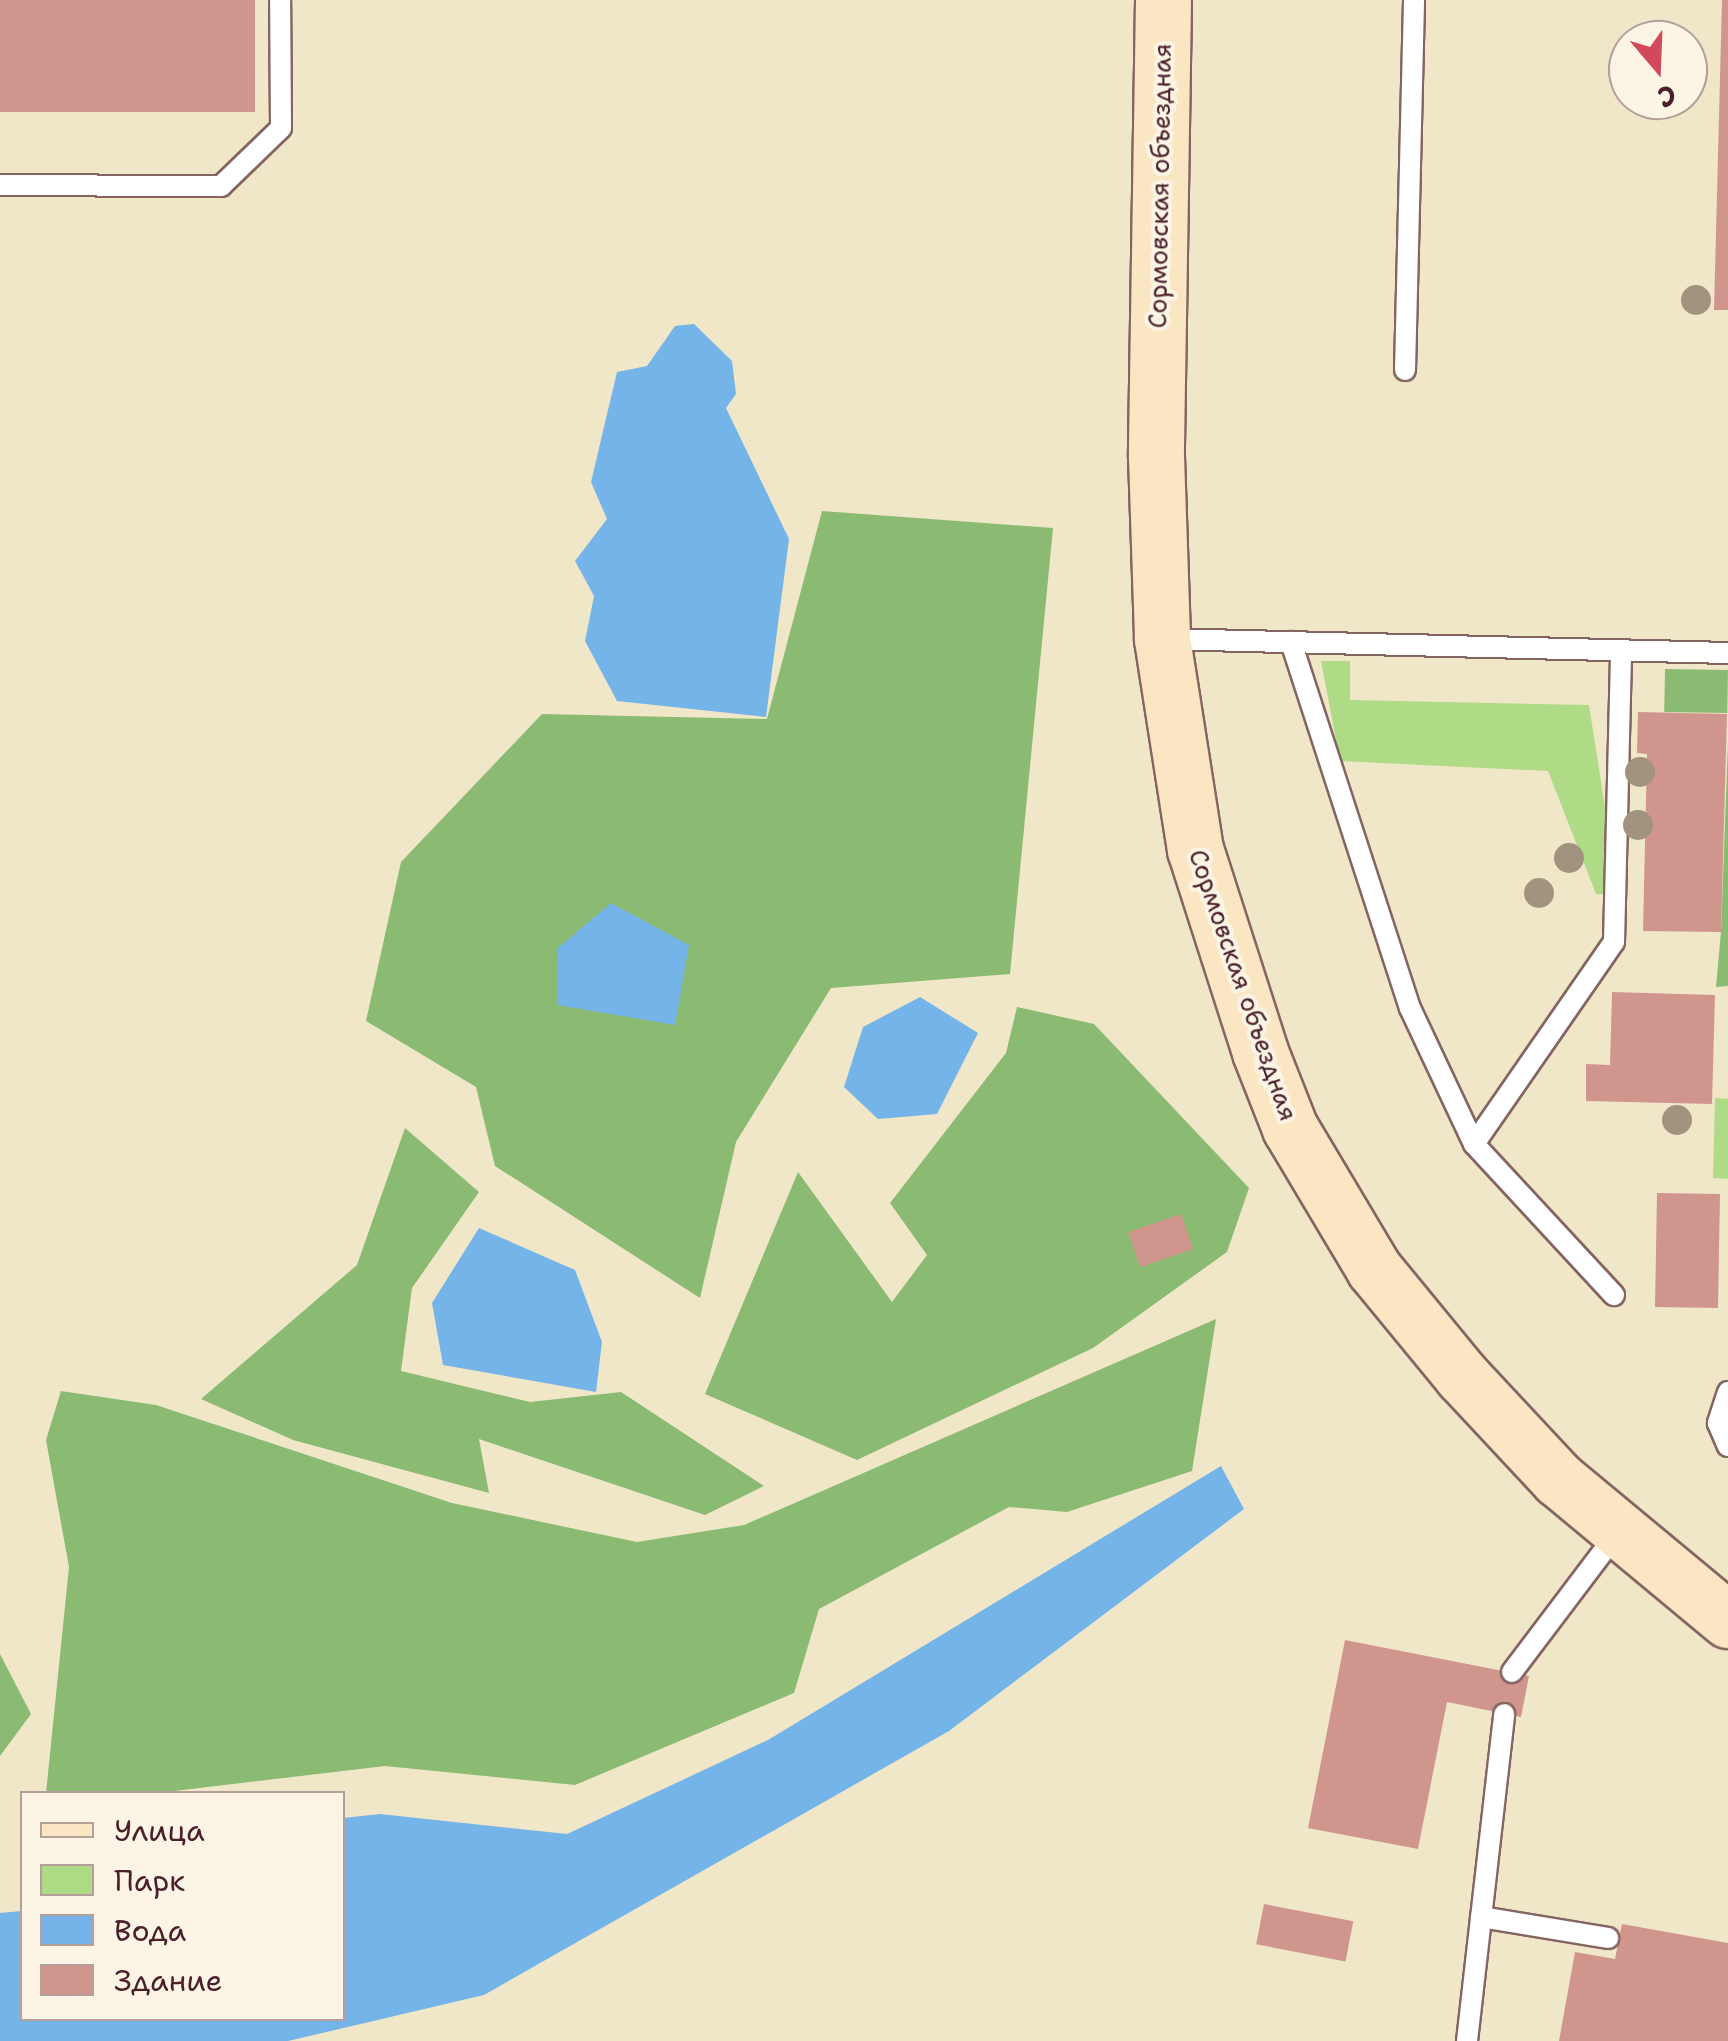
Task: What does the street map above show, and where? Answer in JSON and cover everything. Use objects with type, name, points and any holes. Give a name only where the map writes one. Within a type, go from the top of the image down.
[{"type":"street","name":"Сормовская объездная","points":[[1163,0],[1156,456],[1162,639],[1195,849],[1290,1128],[1386,1284],[1462,1376],[1558,1480],[1728,1620]]},
{"type":"lane","points":[[0,186],[221,186],[281,128],[280,0]]},
{"type":"lane","points":[[1405,370],[1414,0]]},
{"type":"lane","points":[[1162,639],[1728,653]]},
{"type":"lane","points":[[1291,642],[1410,1008],[1474,1144],[1614,1295]]},
{"type":"lane","points":[[1474,1144],[1614,942],[1621,650]]},
{"type":"lane","points":[[1728,1392],[1718,1423],[1728,1446]]},
{"type":"lane","points":[[1512,1672],[1618,1532]]},
{"type":"lane","points":[[1467,2041],[1504,1714]]},
{"type":"lane","points":[[1481,1917],[1608,1938]]},
{"type":"green space","points":[[822,511],[1053,528],[1010,974],[831,988],[736,1142],[700,1298],[495,1166],[476,1087],[366,1021],[401,862],[542,714],[767,719]]},
{"type":"green space","points":[[1321,661],[1350,661],[1350,700],[1589,705],[1606,814],[1604,894],[1596,894],[1548,771],[1340,761]]},
{"type":"green space","points":[[1665,669],[1728,670],[1727,713],[1664,712]]},
{"type":"green space","points":[[1728,742],[1728,986],[1716,987],[1721,932]]},
{"type":"green space","points":[[1017,1007],[1094,1024],[1249,1188],[1227,1252],[1093,1348],[857,1460],[705,1394],[798,1172],[892,1302],[927,1255],[890,1203],[1006,1053]]},
{"type":"green space","points":[[1715,1098],[1728,1099],[1728,1179],[1713,1178]]},
{"type":"green space","points":[[405,1128],[479,1192],[412,1288],[401,1371],[530,1402],[621,1392],[764,1486],[705,1515],[479,1439],[489,1493],[293,1440],[201,1399],[357,1265]]},
{"type":"green space","points":[[1216,1319],[1192,1471],[1067,1512],[1009,1507],[819,1609],[794,1693],[575,1785],[385,1766],[174,1791],[46,1791],[69,1567],[46,1440],[61,1391],[156,1405],[452,1503],[637,1542],[744,1525]]},
{"type":"green space","points":[[0,1654],[31,1714],[0,1756]]},
{"type":"water","points":[[694,324],[732,361],[736,394],[726,408],[789,539],[766,717],[617,701],[585,641],[594,596],[575,561],[607,519],[591,482],[617,372],[647,366],[675,326]]},
{"type":"water","points":[[611,903],[689,945],[675,1025],[557,1005],[558,948]]},
{"type":"water","points":[[920,997],[978,1033],[937,1114],[878,1119],[844,1087],[863,1027]]},
{"type":"water","points":[[479,1228],[575,1270],[602,1342],[596,1392],[443,1365],[432,1303]]},
{"type":"water","points":[[1221,1466],[1244,1509],[949,1731],[484,1995],[288,2041],[0,2041],[0,1913],[20,1911],[20,2021],[345,2021],[345,1818],[380,1814],[567,1834],[768,1740]]},
{"type":"building","points":[[0,0],[255,0],[255,112],[0,112]]},
{"type":"building","points":[[1722,0],[1728,0],[1728,310],[1714,310]]},
{"type":"building","points":[[1638,712],[1727,714],[1721,932],[1643,931],[1647,754],[1637,753]]},
{"type":"building","points":[[1612,992],[1715,995],[1712,1104],[1586,1101],[1586,1064],[1610,1065]]},
{"type":"building","points":[[1657,1193],[1720,1194],[1718,1308],[1655,1307]]},
{"type":"building","points":[[1181,1214],[1193,1249],[1140,1267],[1128,1232]]},
{"type":"building","points":[[1345,1640],[1529,1676],[1521,1717],[1447,1702],[1418,1849],[1308,1828]]},
{"type":"building","points":[[1264,1904],[1353,1921],[1346,1962],[1256,1944]]},
{"type":"building","points":[[1622,1924],[1728,1943],[1728,2041],[1559,2041],[1575,1952],[1615,1959]]}]
